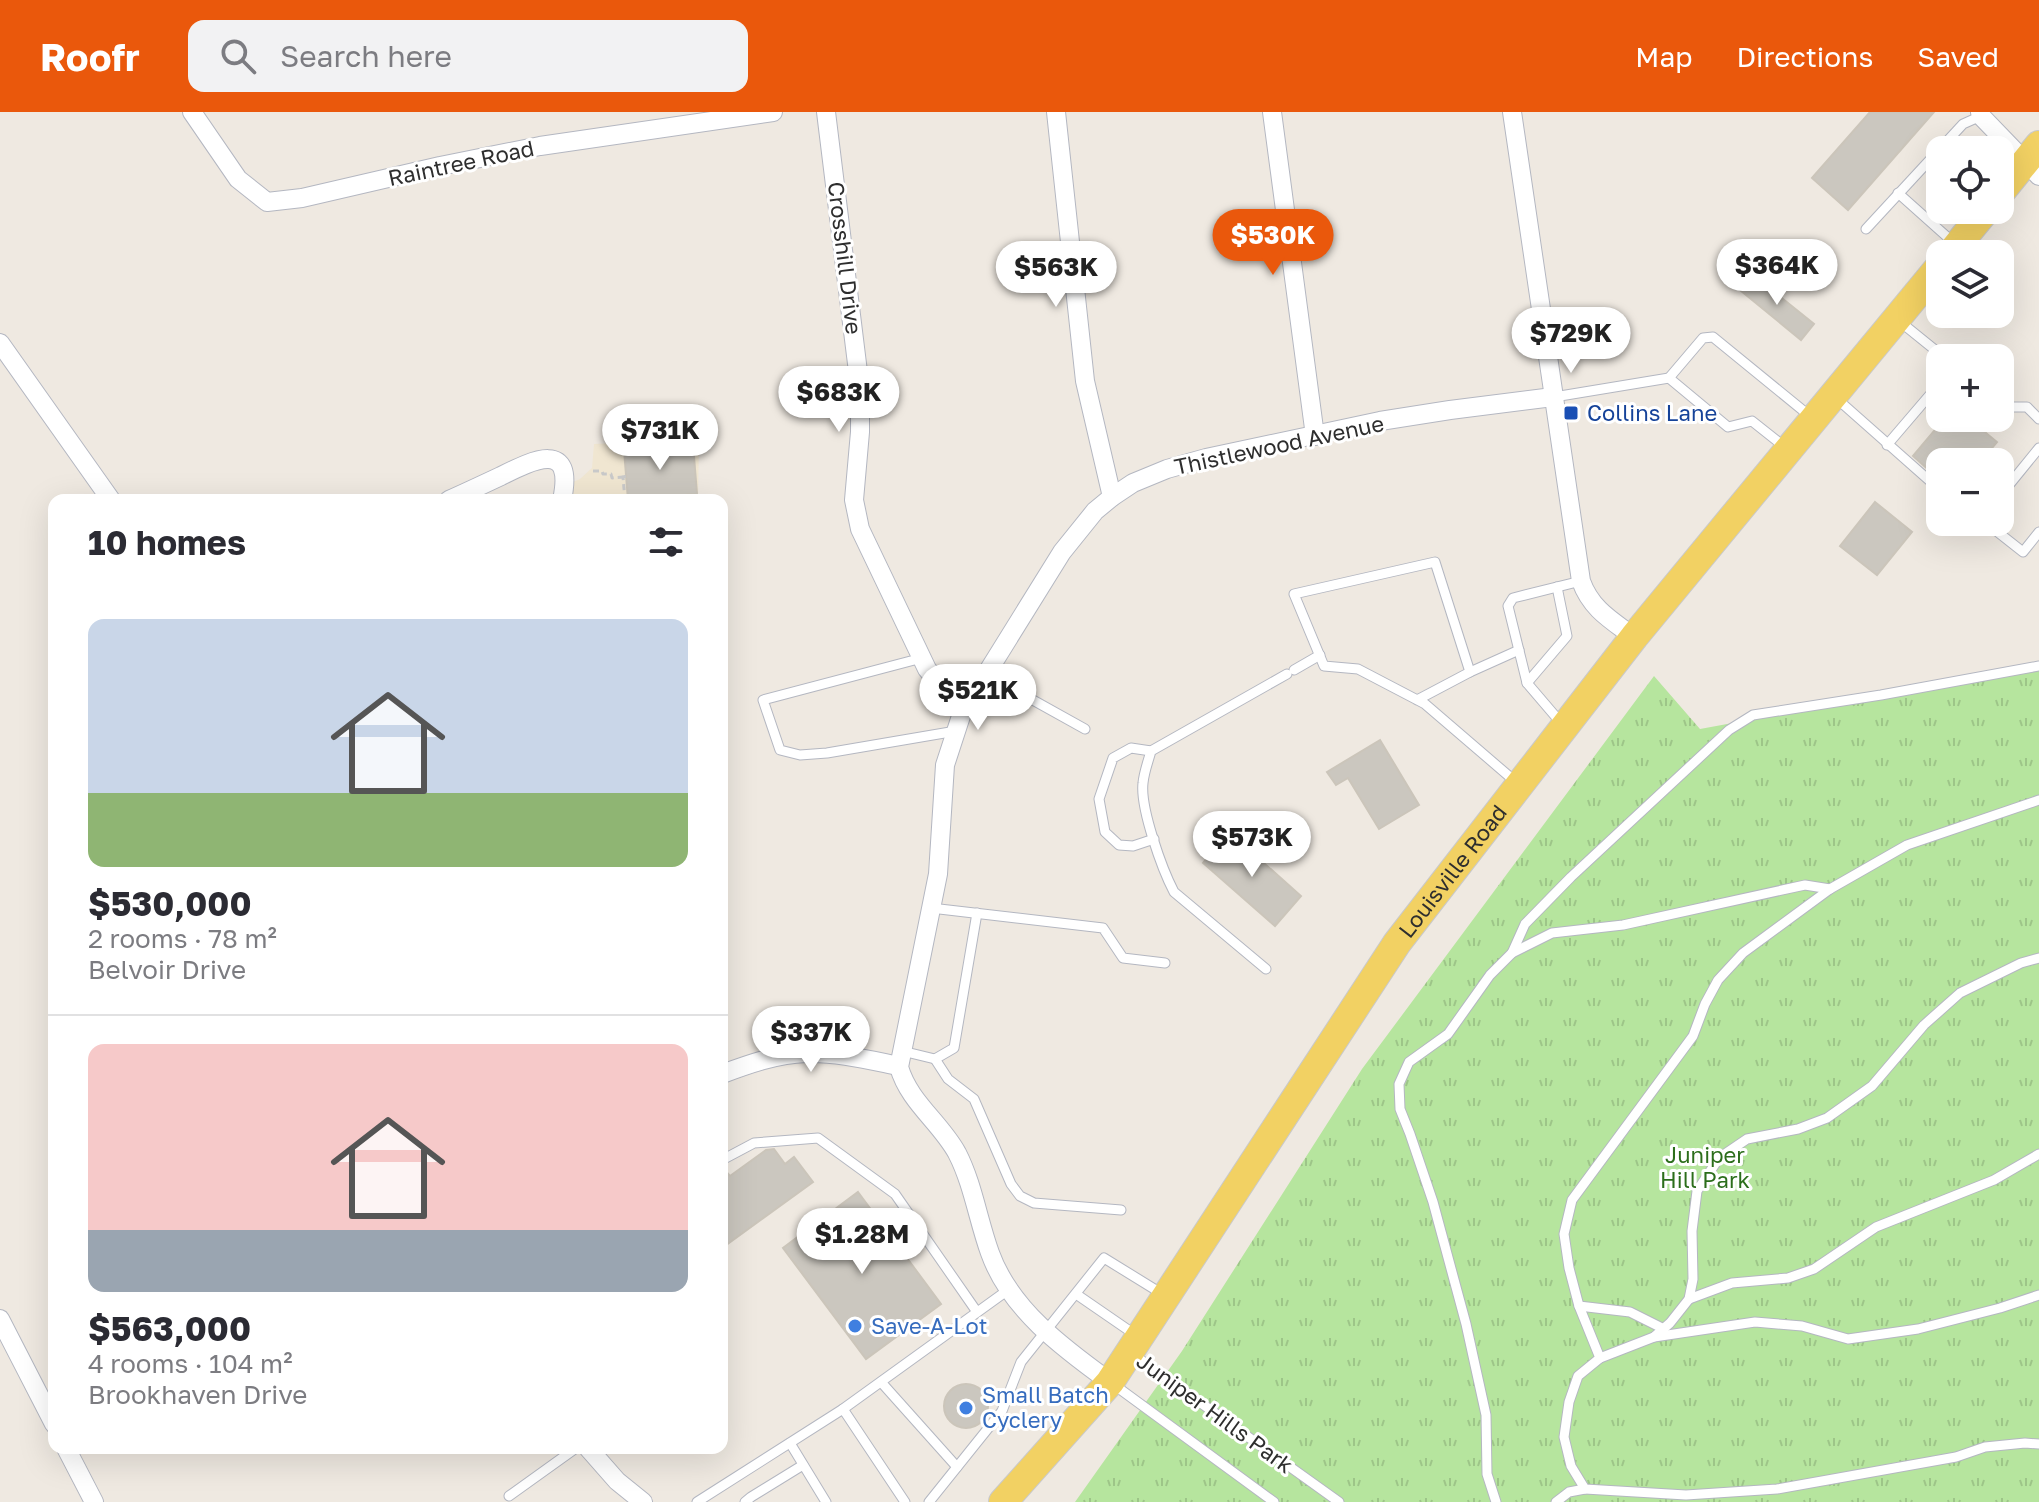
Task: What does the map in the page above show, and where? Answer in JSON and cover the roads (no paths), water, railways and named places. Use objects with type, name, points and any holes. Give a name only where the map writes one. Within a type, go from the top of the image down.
[{"type":"main road","points":[[2014,180],[2034,161]]},
{"type":"main road","name":"Louisville Road","points":[[1961,240],[1974,224]]},
{"type":"main road","name":"Louisville Road","points":[[1003,1502],[1110,1382],[1397,943],[1634,637],[1926,283]]},
{"type":"street","name":"Raintree Road","points":[[192,112],[238,179],[267,202],[302,198],[540,146],[773,112]]},
{"type":"street","name":"Crosshill Drive","points":[[826,112],[860,388],[854,500],[860,529],[927,669],[962,713]]},
{"type":"street","points":[[1056,112],[1085,381],[1112,497]]},
{"type":"street","points":[[1272,112],[1315,436]]},
{"type":"street","points":[[1512,112],[1581,581],[1595,607],[1634,637]]},
{"type":"street","points":[[1981,114],[2034,161]]},
{"type":"street","points":[[0,343],[107,494]]},
{"type":"street","name":"Thistlewood Avenue","points":[[900,1058],[938,874],[945,765],[962,713],[1062,552],[1095,511],[1133,483],[1206,458],[1380,421],[1553,397]]},
{"type":"street","points":[[462,494],[527,463],[546,459],[559,464],[564,470],[563,494]]},
{"type":"street","points":[[728,1072],[766,1060],[810,1053],[900,1058],[903,1081],[911,1095],[947,1137],[958,1156],[991,1254],[1008,1290],[1047,1332],[1110,1382]]},
{"type":"street","points":[[0,1319],[48,1412]]},
{"type":"street","points":[[69,1454],[94,1502]]},
{"type":"street","points":[[593,1454],[617,1481],[643,1502]]},
{"type":"lane","points":[[1866,229],[1963,124],[1981,114]]},
{"type":"lane","points":[[1898,193],[1937,240]]},
{"type":"lane","points":[[1897,319],[1928,344]]},
{"type":"lane","points":[[1553,397],[1669,378],[1703,338],[1713,337],[1814,419]]},
{"type":"lane","points":[[1669,378],[1728,427],[1752,421],[1788,450]]},
{"type":"lane","points":[[1833,396],[1926,478]]},
{"type":"lane","points":[[1887,445],[1926,399]]},
{"type":"lane","points":[[2014,407],[2027,407],[2039,419]]},
{"type":"lane","points":[[2014,479],[2039,448]]},
{"type":"lane","points":[[2003,536],[2023,552],[2039,532]]},
{"type":"lane","points":[[1470,672],[1435,562],[1294,594],[1324,666],[1358,669],[1425,704],[1520,785]]},
{"type":"lane","points":[[1564,727],[1527,683],[1508,606],[1513,598],[1581,581]]},
{"type":"lane","points":[[1527,683],[1567,636],[1557,587]]},
{"type":"lane","points":[[1417,700],[1519,650]]},
{"type":"lane","points":[[1154,839],[1133,846],[1119,845],[1105,832],[1099,799],[1113,758],[1131,748],[1151,751],[1320,655]]},
{"type":"lane","points":[[922,658],[763,700],[780,750],[800,755],[827,753],[956,731]]},
{"type":"lane","points":[[1512,953],[1525,924],[1571,877],[1729,730],[1753,715],[2039,666]]},
{"type":"lane","points":[[986,673],[1085,729]]},
{"type":"lane","points":[[1151,751],[1142,785],[1149,824],[1166,877],[1174,892],[1266,969]]},
{"type":"lane","points":[[1600,1358],[1579,1306],[1569,1268],[1564,1234],[1572,1200],[1693,1036],[1718,980],[1743,953],[1830,889],[1907,845],[2039,800]]},
{"type":"lane","points":[[1496,1502],[1487,1474],[1486,1415],[1466,1324],[1433,1202],[1400,1109],[1399,1084],[1409,1062],[1448,1034],[1490,975],[1512,953],[1552,933],[1623,925],[1805,885],[1830,889]]},
{"type":"lane","points":[[931,908],[1103,928],[1123,958],[1165,963]]},
{"type":"lane","points":[[900,1058],[935,1059],[954,1048],[977,913]]},
{"type":"lane","points":[[1654,1337],[1689,1299],[1693,1279],[1692,1231],[1697,1191],[1719,1158],[1747,1139],[1798,1129],[1827,1118],[1872,1086],[1924,1025],[1960,993],[2021,963],[2039,958]]},
{"type":"lane","points":[[935,1059],[948,1079],[974,1099],[1011,1184],[1020,1196],[1034,1203],[1121,1210]]},
{"type":"lane","points":[[728,1157],[754,1143],[818,1138],[895,1194],[977,1312]]},
{"type":"lane","points":[[1689,1299],[1732,1283],[1788,1278],[1814,1269],[1876,1227],[1994,1180],[2039,1154]]},
{"type":"lane","points":[[929,1502],[1002,1411],[1021,1362],[1104,1258],[1167,1297]]},
{"type":"lane","points":[[697,1502],[843,1409],[1008,1290]]},
{"type":"lane","name":"Juniper Hills Park","points":[[1076,1294],[1135,1345],[1339,1502]]},
{"type":"lane","points":[[1585,1489],[1571,1466],[1564,1437],[1569,1402],[1578,1376],[1600,1358],[1654,1337],[1755,1322],[1802,1326],[1848,1339],[1918,1329],[2039,1295]]},
{"type":"lane","points":[[1579,1306],[1630,1312],[1664,1329]]},
{"type":"lane","points":[[881,1382],[957,1467]]},
{"type":"lane","name":"Juniper Hills Park","points":[[1110,1382],[1274,1502]]},
{"type":"lane","points":[[843,1409],[905,1502]]},
{"type":"lane","points":[[790,1443],[826,1502]]},
{"type":"lane","points":[[1556,1502],[1569,1492],[1585,1489],[1686,1495],[1777,1489],[1956,1457],[1985,1447],[2039,1444]]},
{"type":"lane","points":[[509,1496],[568,1454]]},
{"type":"lane","points":[[745,1502],[803,1465]]},
{"type":"place","name":"Collins Lane","points":[[1571,413]]},
{"type":"place","name":"Save-A-Lot","points":[[855,1326]]},
{"type":"place","name":"Small Batch Cyclery","points":[[966,1408]]},
{"type":"park label","name":"Juniper Hill Park","points":[[1705,1168]]}]
